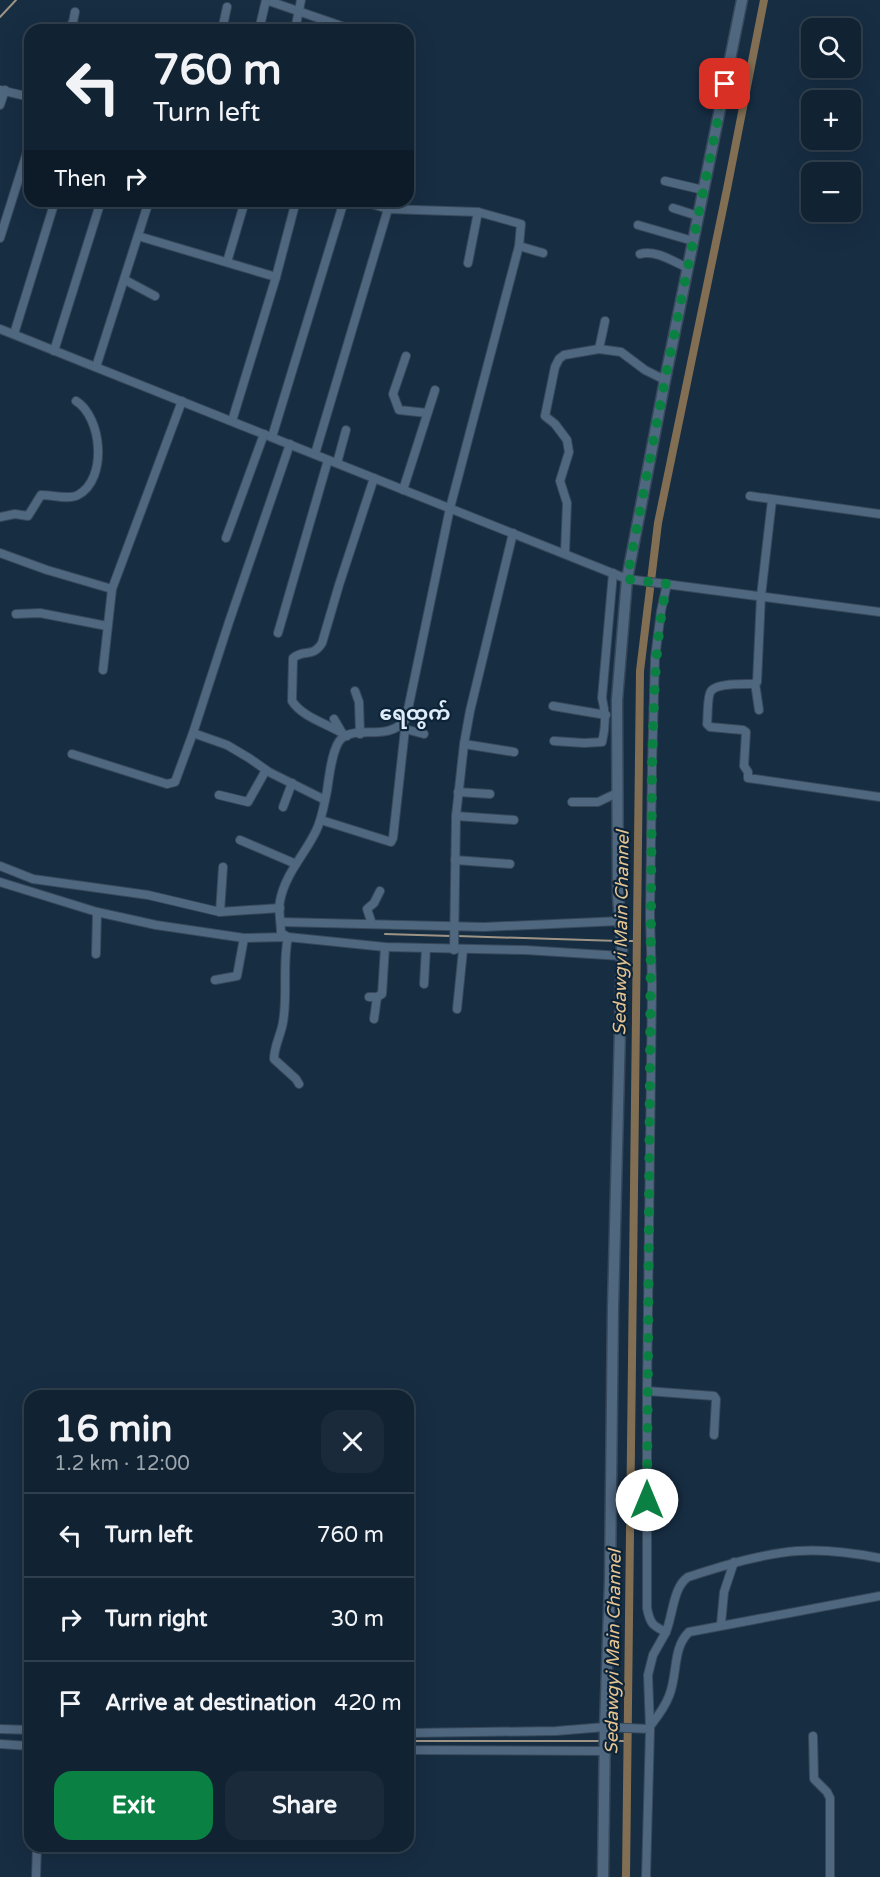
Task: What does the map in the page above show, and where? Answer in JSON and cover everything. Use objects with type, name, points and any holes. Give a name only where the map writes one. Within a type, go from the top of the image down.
[{"type":"street","points":[[260,24],[266,0],[337,24]]},
{"type":"street","points":[[296,24],[301,0]]},
{"type":"street","points":[[603,1877],[608,1727],[613,1308],[622,952],[617,793],[617,700],[631,580],[665,380],[742,0]]},
{"type":"street","points":[[223,24],[227,7]]},
{"type":"street","points":[[72,24],[75,12]]},
{"type":"street","points":[[0,105],[2,90],[24,96]]},
{"type":"street","points":[[0,238],[24,163]]},
{"type":"street","points":[[665,181],[703,190]]},
{"type":"street","points":[[14,334],[54,207]]},
{"type":"street","points":[[54,351],[99,207]]},
{"type":"street","points":[[96,367],[147,207]]},
{"type":"street","points":[[227,262],[243,207]]},
{"type":"street","points":[[232,421],[276,277],[294,207]]},
{"type":"street","points":[[273,437],[342,207]]},
{"type":"street","points":[[321,820],[391,842],[393,838],[403,727],[450,508],[519,246],[521,224],[478,212],[382,207]]},
{"type":"street","points":[[673,208],[698,216]]},
{"type":"street","points":[[315,454],[388,209]]},
{"type":"street","points":[[468,263],[478,212]]},
{"type":"street","points":[[638,225],[693,241]]},
{"type":"street","points":[[138,236],[276,277]]},
{"type":"street","points":[[519,246],[543,254]]},
{"type":"street","points":[[640,254],[645,252],[657,255],[688,268]]},
{"type":"street","points":[[125,280],[156,296]]},
{"type":"street","points":[[599,349],[604,321]]},
{"type":"street","points":[[0,330],[631,580],[880,612]]},
{"type":"street","points":[[565,554],[567,503],[560,481],[569,452],[567,440],[555,423],[545,416],[555,367],[559,359],[564,355],[599,349],[621,352],[645,370],[665,380]]},
{"type":"street","points":[[406,356],[393,394],[399,410],[427,413]]},
{"type":"street","points":[[403,490],[435,390]]},
{"type":"street","points":[[0,517],[15,514],[28,516],[41,495],[75,496],[87,489],[98,464],[98,447],[90,413],[76,401]]},
{"type":"street","points":[[103,670],[112,589],[182,401]]},
{"type":"street","points":[[337,463],[346,430]]},
{"type":"street","points":[[226,538],[264,434]]},
{"type":"street","points":[[72,754],[171,784],[175,782],[290,444]]},
{"type":"street","points":[[278,633],[328,460]]},
{"type":"street","points":[[374,478],[322,643],[313,652],[300,654],[293,658],[292,701],[307,716],[344,734],[360,734],[403,727],[424,734]]},
{"type":"street","points":[[750,496],[880,514]]},
{"type":"street","points":[[759,710],[755,683],[757,682],[761,597],[772,500]]},
{"type":"street","points":[[454,947],[456,816],[464,744],[513,533]]},
{"type":"street","points":[[0,554],[112,589]]},
{"type":"street","points":[[554,741],[584,744],[602,741],[606,715],[602,698],[613,573]]},
{"type":"street","points":[[664,584],[656,658],[653,738],[647,1608],[654,1626],[666,1632]]},
{"type":"street","points":[[16,614],[40,613],[107,626]]},
{"type":"street","points":[[755,683],[719,686],[711,691],[707,724],[710,727],[746,732],[744,765],[748,778],[880,797]]},
{"type":"street","points":[[355,691],[359,702],[360,734]]},
{"type":"street","points":[[602,698],[617,700]]},
{"type":"street","points":[[553,706],[606,715]]},
{"type":"street","points":[[334,719],[344,734]]},
{"type":"street","points":[[193,733],[227,745],[266,770],[325,800]]},
{"type":"street","points":[[299,1084],[274,1059],[283,1023],[285,988],[285,953],[279,903],[296,864],[321,820],[336,747],[344,734]]},
{"type":"street","points":[[464,744],[514,752]]},
{"type":"street","points":[[219,795],[248,802],[266,770]]},
{"type":"street","points":[[283,807],[292,783]]},
{"type":"street","points":[[458,792],[490,794]]},
{"type":"street","points":[[572,802],[598,802],[617,793]]},
{"type":"street","points":[[456,816],[514,820]]},
{"type":"street","points":[[240,840],[296,864]]},
{"type":"street","points":[[454,860],[510,864]]},
{"type":"street","points":[[0,866],[33,879],[148,896],[220,912],[280,908]]},
{"type":"street","points":[[220,912],[223,867]]},
{"type":"street","points":[[0,882],[97,912],[156,926],[244,938],[283,929],[372,924],[454,929],[620,921]]},
{"type":"street","points":[[372,924],[367,909],[374,903],[380,891]]},
{"type":"street","points":[[96,954],[97,912]]},
{"type":"street","points":[[283,929],[385,947],[622,952]]},
{"type":"street","points":[[215,980],[237,976],[244,938]]},
{"type":"street","points":[[374,1019],[373,997],[382,994],[385,947]]},
{"type":"street","points":[[424,984],[426,948]]},
{"type":"street","points":[[458,1009],[463,950]]},
{"type":"street","points":[[647,1391],[714,1396],[716,1399],[714,1435]]},
{"type":"street","points":[[646,1877],[650,1727],[648,1676],[653,1655],[672,1618],[677,1590],[683,1580],[688,1576],[734,1562],[796,1551],[880,1558]]},
{"type":"street","points":[[721,1624],[724,1592],[734,1562]]},
{"type":"street","points":[[414,1733],[650,1727],[670,1695],[682,1638],[689,1632],[721,1624],[880,1596]]},
{"type":"street","points":[[0,1729],[24,1730]]},
{"type":"street","points":[[813,1736],[814,1779],[827,1792],[831,1806],[830,1877]]},
{"type":"street","points":[[0,1744],[24,1746]]},
{"type":"street","points":[[414,1750],[606,1751]]},
{"type":"street","points":[[36,1877],[37,1852]]},
{"type":"waterway","points":[[0,17],[16,0]]},
{"type":"waterway","name":"Sedawgyi Main Channel","points":[[626,1877],[640,671],[658,523],[764,0]]},
{"type":"waterway","points":[[385,934],[451,936]]},
{"type":"waterway","points":[[457,936],[619,941]]},
{"type":"waterway","points":[[625,941],[637,941]]},
{"type":"waterway","points":[[414,1741],[600,1741]]},
{"type":"waterway","points":[[613,1741],[627,1741]]},
{"type":"district","name":"ရေထွက်","points":[[415,713]]},
{"type":"route","points":[[647,1500],[652,766],[656,658],[661,611],[667,584],[627,579],[725,84]]}]
